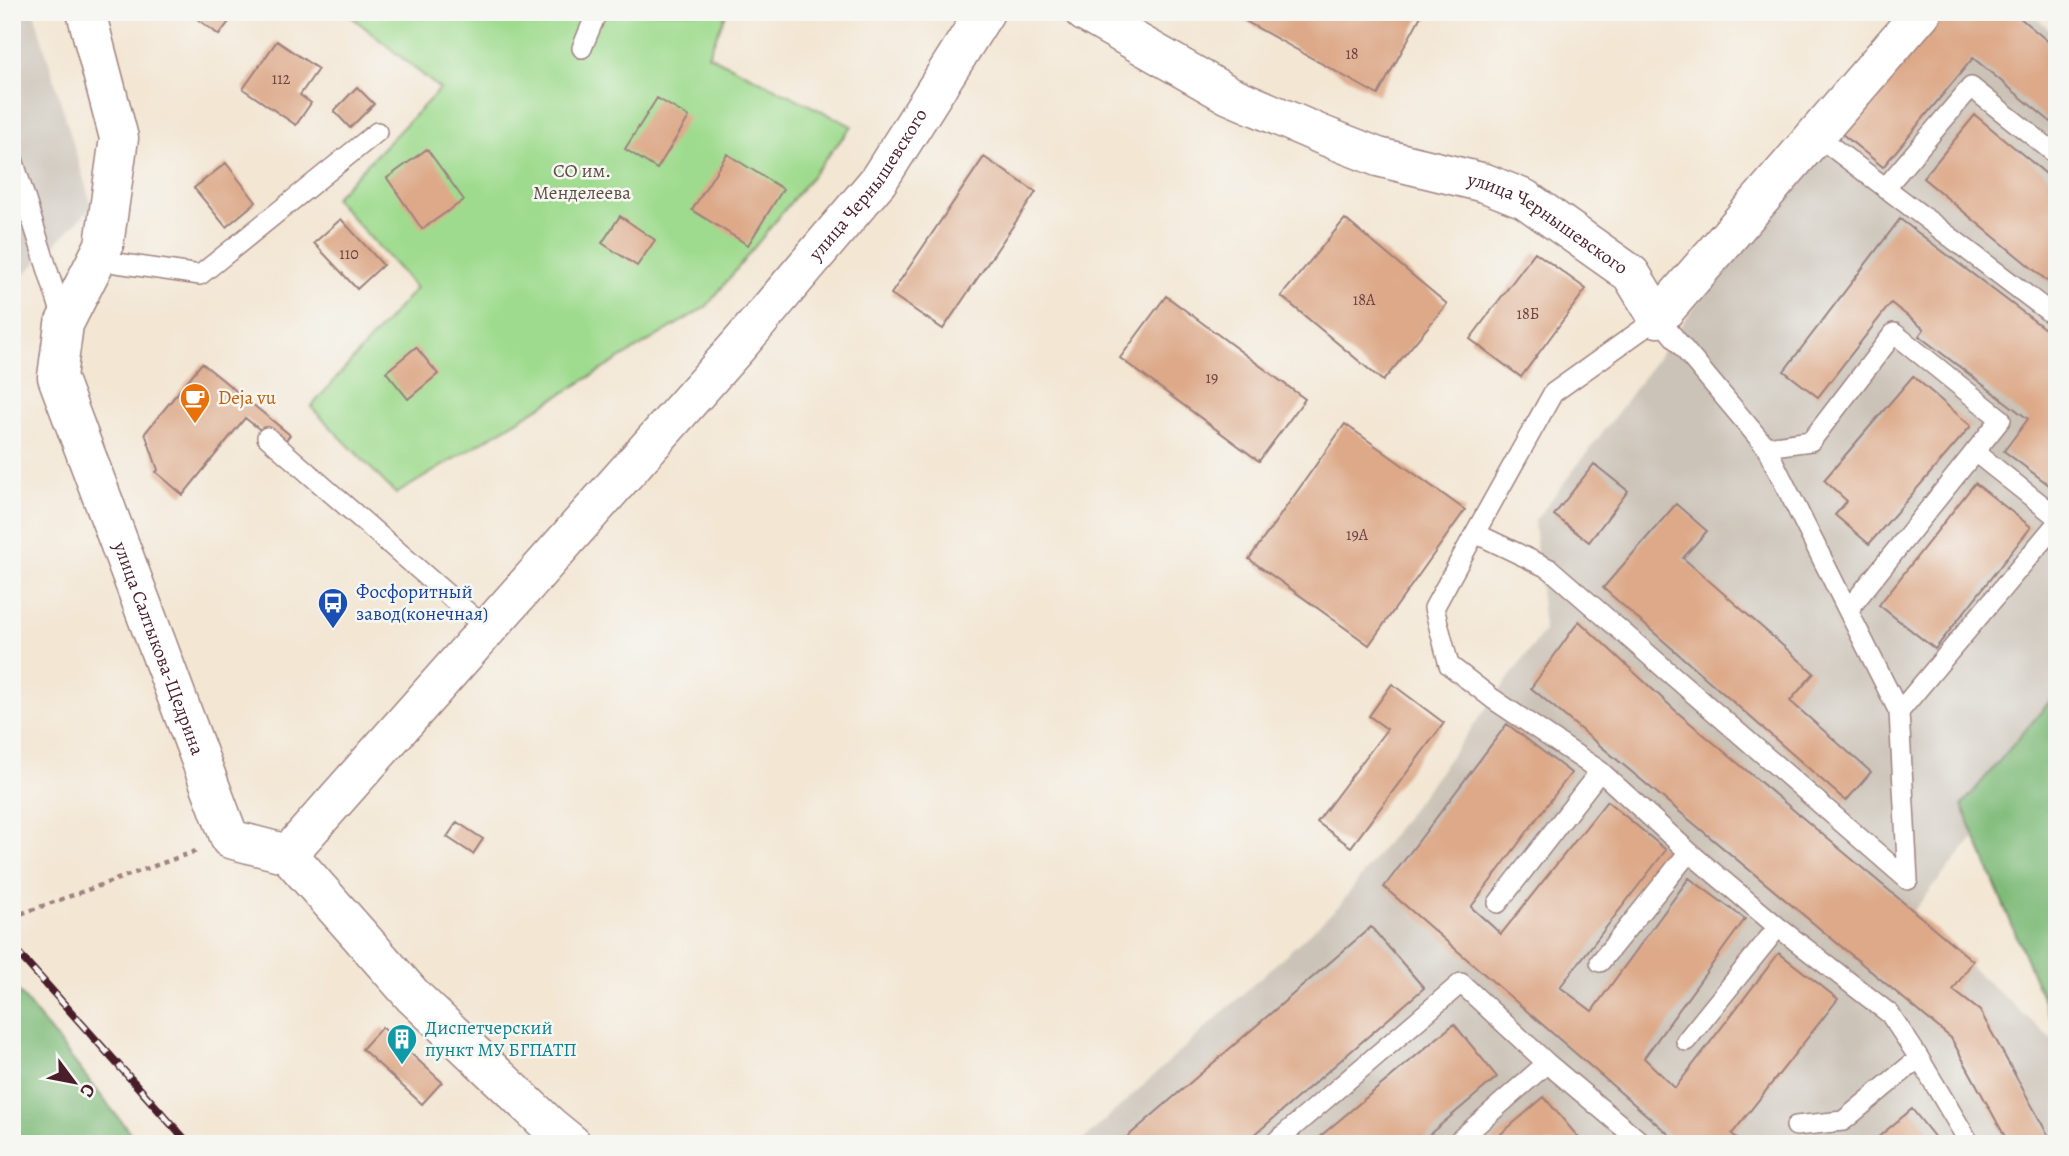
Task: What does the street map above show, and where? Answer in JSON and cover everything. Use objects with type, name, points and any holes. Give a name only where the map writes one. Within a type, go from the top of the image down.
[{"type":"street","name":"улица Салтыкова-Щедрина","points":[[86,12],[119,138],[104,245],[64,324],[57,377],[230,839]]},
{"type":"street","name":"улица Чернышевского","points":[[288,854],[739,345],[878,181],[985,12]]},
{"type":"street","name":"улица Чернышевского","points":[[1084,12],[1229,95],[1322,135],[1378,157],[1485,183],[1525,199],[1631,274],[1658,318]]},
{"type":"street","points":[[1658,318],[1922,12]]},
{"type":"street","points":[[230,839],[288,854],[413,996],[572,1144]]},
{"type":"lane","points":[[582,48],[597,12]]},
{"type":"lane","points":[[1885,188],[1971,87],[2057,155]]},
{"type":"lane","points":[[96,260],[200,275],[377,132]]},
{"type":"lane","points":[[1816,135],[2057,318]]},
{"type":"lane","points":[[12,156],[64,324]]},
{"type":"lane","points":[[1475,533],[1550,569],[1908,880],[1899,712],[1766,447],[1658,318],[1553,393],[1475,533],[1434,608],[1449,665],[1493,699],[1600,771],[1689,852],[1778,927],[1890,1014],[1970,1144]]},
{"type":"lane","points":[[1766,447],[1811,441],[1894,333],[2001,419],[1848,610]]},
{"type":"lane","points":[[267,437],[488,630]]},
{"type":"lane","points":[[1975,452],[2057,517]]},
{"type":"lane","points":[[1899,712],[2057,523]]},
{"type":"lane","points":[[1498,903],[1600,771]]},
{"type":"lane","points":[[1600,962],[1689,852]]},
{"type":"lane","points":[[1686,1041],[1778,927]]},
{"type":"lane","points":[[1273,1144],[1461,983],[1547,1063],[1642,1144]]},
{"type":"lane","points":[[1796,1126],[1843,1121],[1919,1058]]},
{"type":"lane","points":[[1455,1144],[1547,1063]]},
{"type":"path","points":[[12,917],[230,839]]},
{"type":"shaded area","points":[[12,12],[34,12],[92,207],[12,287]]},
{"type":"shaded area","points":[[1909,12],[2030,12],[2057,36],[2057,736],[1911,914],[2057,1044],[2057,1144],[1079,1144],[1340,905],[1544,631],[1534,522],[1615,416]]},
{"type":"green space","name":"СО им. Менделеева","points":[[346,12],[727,12],[708,55],[852,126],[707,306],[396,494],[311,407],[416,288],[334,198],[440,89]]},
{"type":"green space","points":[[2057,693],[2057,1033],[1962,805]]},
{"type":"green space","points":[[12,983],[139,1144],[12,1144]]},
{"type":"building","points":[[188,12],[236,12],[219,35]]},
{"type":"building","points":[[1229,12],[1423,12],[1378,95]]},
{"type":"building","points":[[1933,12],[2013,12],[2057,49],[2057,127],[1973,58],[1883,167],[1836,129]]},
{"type":"building","points":[[277,41],[318,69],[300,95],[311,103],[296,125],[243,89]]},
{"type":"building","points":[[357,87],[374,104],[350,128],[334,111]]},
{"type":"building","points":[[657,98],[689,117],[657,169],[625,149]]},
{"type":"building","points":[[1975,115],[2057,183],[2057,289],[1923,178]]},
{"type":"building","points":[[427,149],[464,200],[422,229],[387,178]]},
{"type":"building","points":[[727,154],[783,189],[748,245],[692,210]]},
{"type":"building","points":[[984,157],[1036,192],[943,329],[891,294]]},
{"type":"building","points":[[226,163],[256,202],[226,227],[194,188]]},
{"type":"building","points":[[620,216],[655,240],[637,266],[602,243]]},
{"type":"building","points":[[341,219],[383,265],[357,289],[314,243]]},
{"type":"building","points":[[1345,219],[1447,304],[1383,381],[1281,296]]},
{"type":"building","points":[[1900,219],[2057,338],[2057,491],[2004,451],[2028,419],[1919,336],[1924,329],[1891,303],[1818,397],[1784,371]]},
{"type":"building","points":[[1535,252],[1586,289],[1521,377],[1470,339]]},
{"type":"building","points":[[1166,296],[1305,399],[1259,461],[1120,358]]},
{"type":"building","points":[[416,347],[438,374],[408,399],[386,372]]},
{"type":"building","name":"Deja vu","points":[[202,363],[290,435],[281,446],[245,418],[183,495],[156,472],[158,470],[145,433]]},
{"type":"building","points":[[1913,376],[1971,426],[1869,544],[1835,515],[1847,501],[1824,480]]},
{"type":"building","points":[[1345,424],[1465,510],[1369,645],[1249,559]]},
{"type":"building","points":[[1594,464],[1628,491],[1589,542],[1554,515]]},
{"type":"building","points":[[1975,483],[2031,527],[1935,649],[1879,605]]},
{"type":"building","points":[[1676,504],[1707,531],[1683,558],[1814,673],[1790,701],[1871,772],[1846,801],[1603,588]]},
{"type":"building","points":[[1579,621],[1677,712],[1973,961],[1953,990],[1980,1011],[2053,1144],[2009,1144],[1951,1038],[1531,688]]},
{"type":"building","points":[[1392,684],[1444,723],[1351,847],[1317,822],[1387,729],[1369,716]]},
{"type":"building","points":[[1507,724],[1571,773],[1471,907],[1501,934],[1607,801],[1666,850],[1560,987],[1592,1011],[1689,878],[1745,919],[1644,1058],[1675,1088],[1779,953],[1838,999],[1732,1134],[1743,1144],[1680,1144],[1384,887]]},
{"type":"building","points":[[457,822],[483,839],[473,854],[447,837]]},
{"type":"building","points":[[1371,927],[1424,988],[1244,1144],[1119,1144]]},
{"type":"building","points":[[1454,1024],[1497,1077],[1418,1144],[1311,1144]]},
{"type":"building","name":"Диспетчерский пункт МУ БГПАТП","points":[[382,1027],[442,1082],[422,1104],[362,1049]]},
{"type":"building","points":[[1544,1097],[1584,1144],[1489,1144]]},
{"type":"building","points":[[1912,1109],[1940,1144],[1870,1144]]},
{"type":"railway","points":[[12,946],[189,1144]]},
{"type":"place","name":"Deja vu","points":[[195,425]]},
{"type":"place","name":"Фосфоритный завод(конечная)","points":[[333,630]]},
{"type":"place","name":"Диспетчерский пункт МУ БГПАТП","points":[[402,1066]]}]
